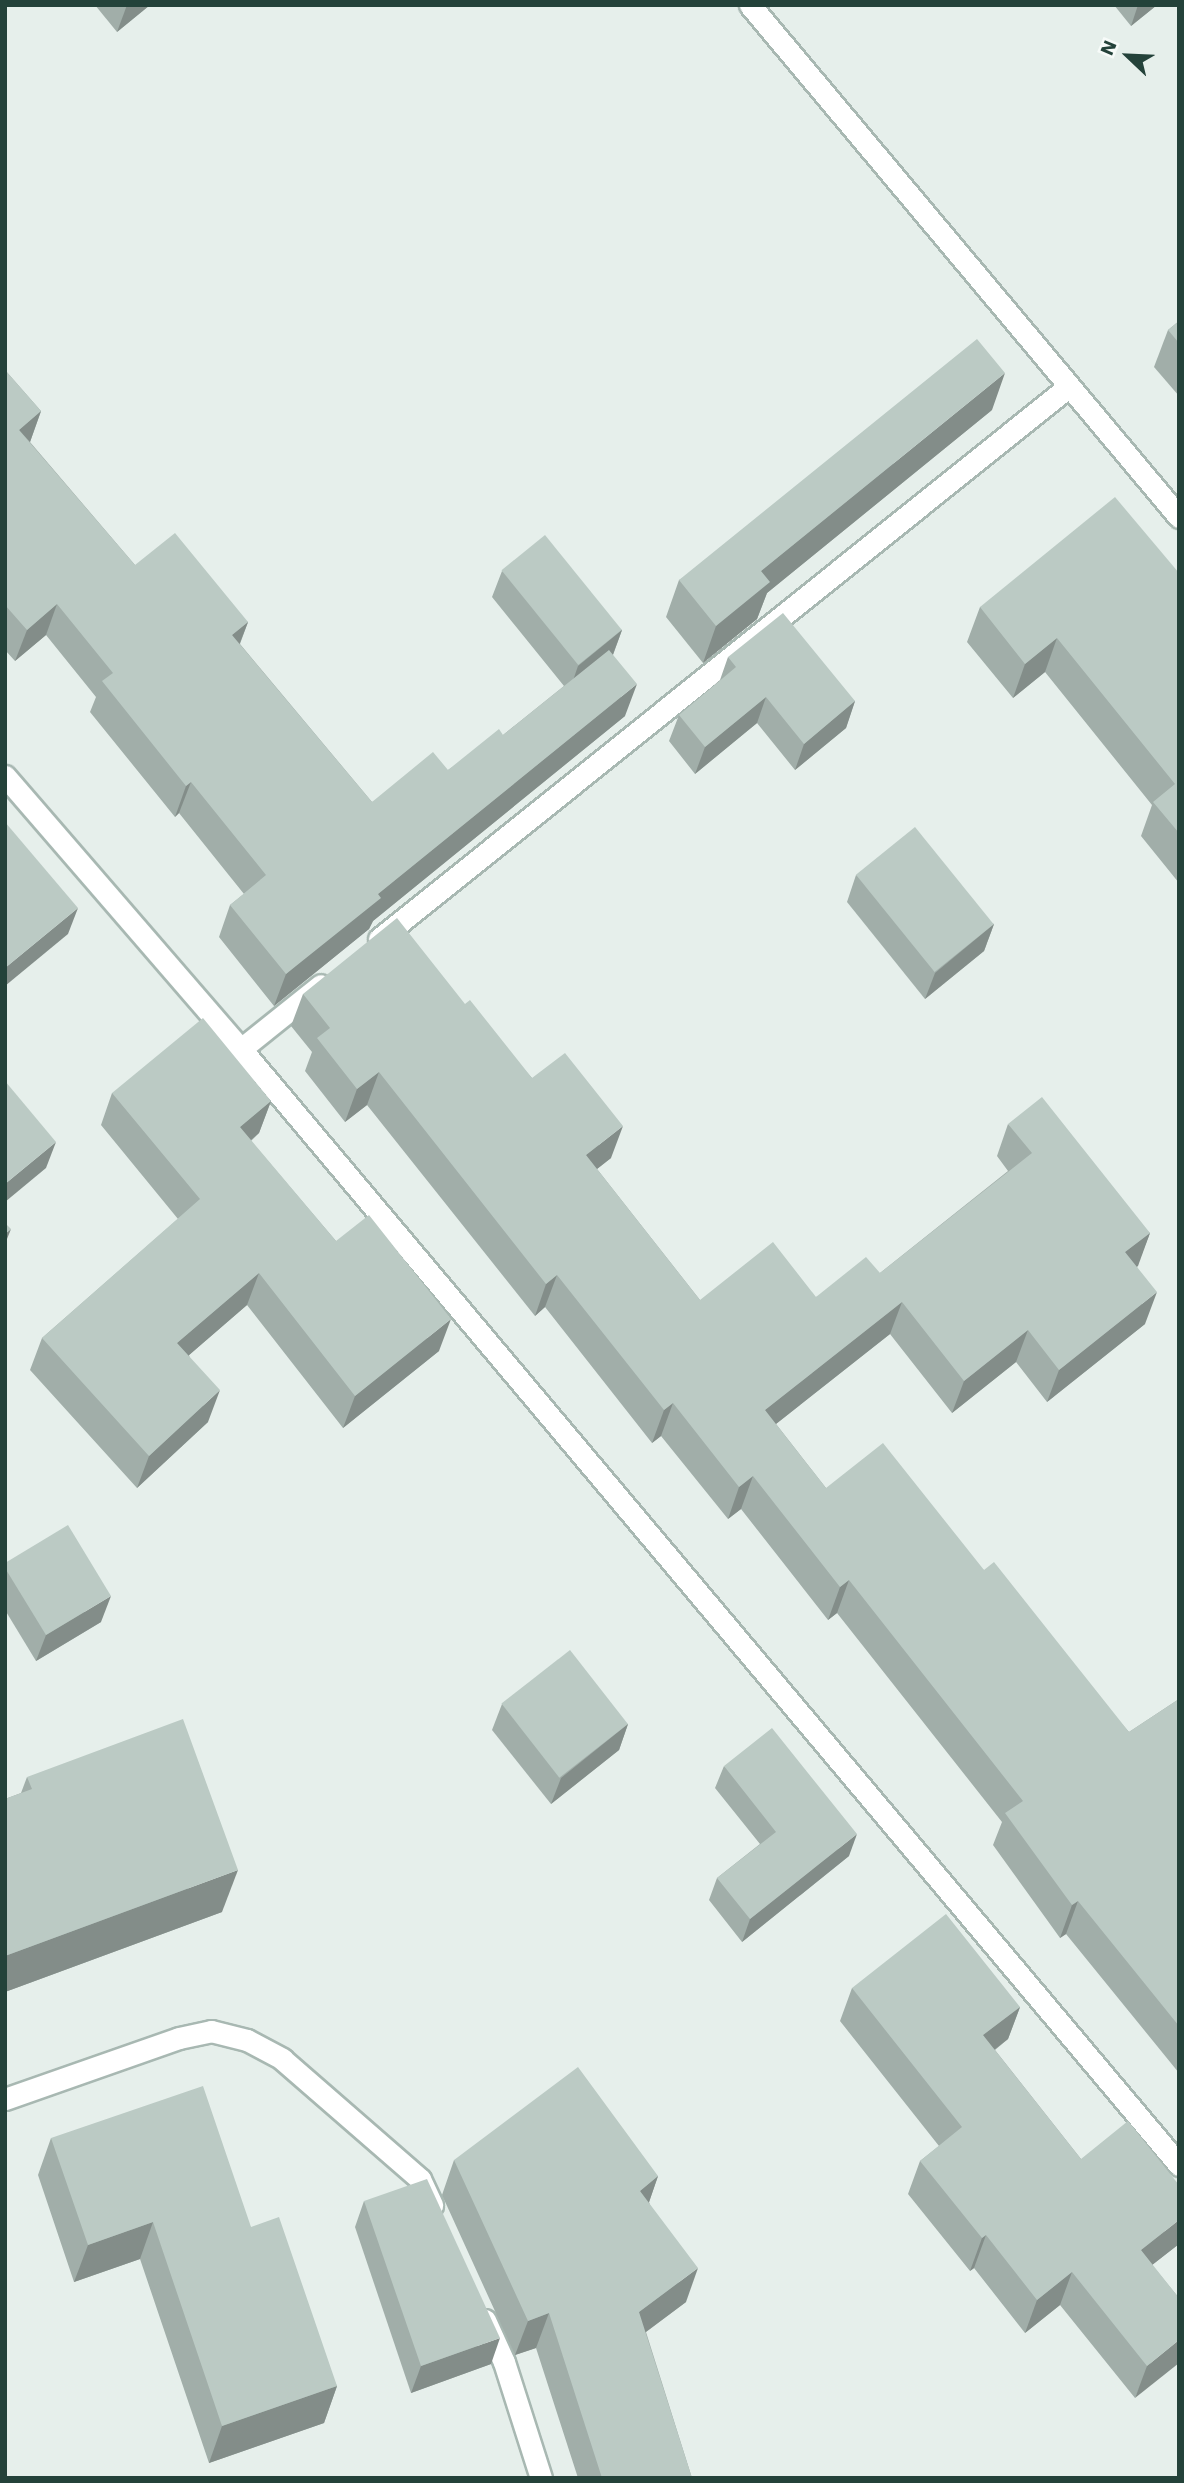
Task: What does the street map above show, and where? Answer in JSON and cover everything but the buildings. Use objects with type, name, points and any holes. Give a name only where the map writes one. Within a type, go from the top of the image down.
[{"type":"street","points":[[750,5],[1179,517]]},
{"type":"street","points":[[360,953],[1068,387]]},
{"type":"street","points":[[5,776],[241,1049],[1179,2165]]},
{"type":"street","points":[[241,1049],[339,971]]},
{"type":"street","points":[[5,2099],[179,2038],[211,2031],[247,2040],[282,2059],[419,2179],[442,2228]]},
{"type":"street","points":[[476,2301],[504,2362],[541,2478]]}]
